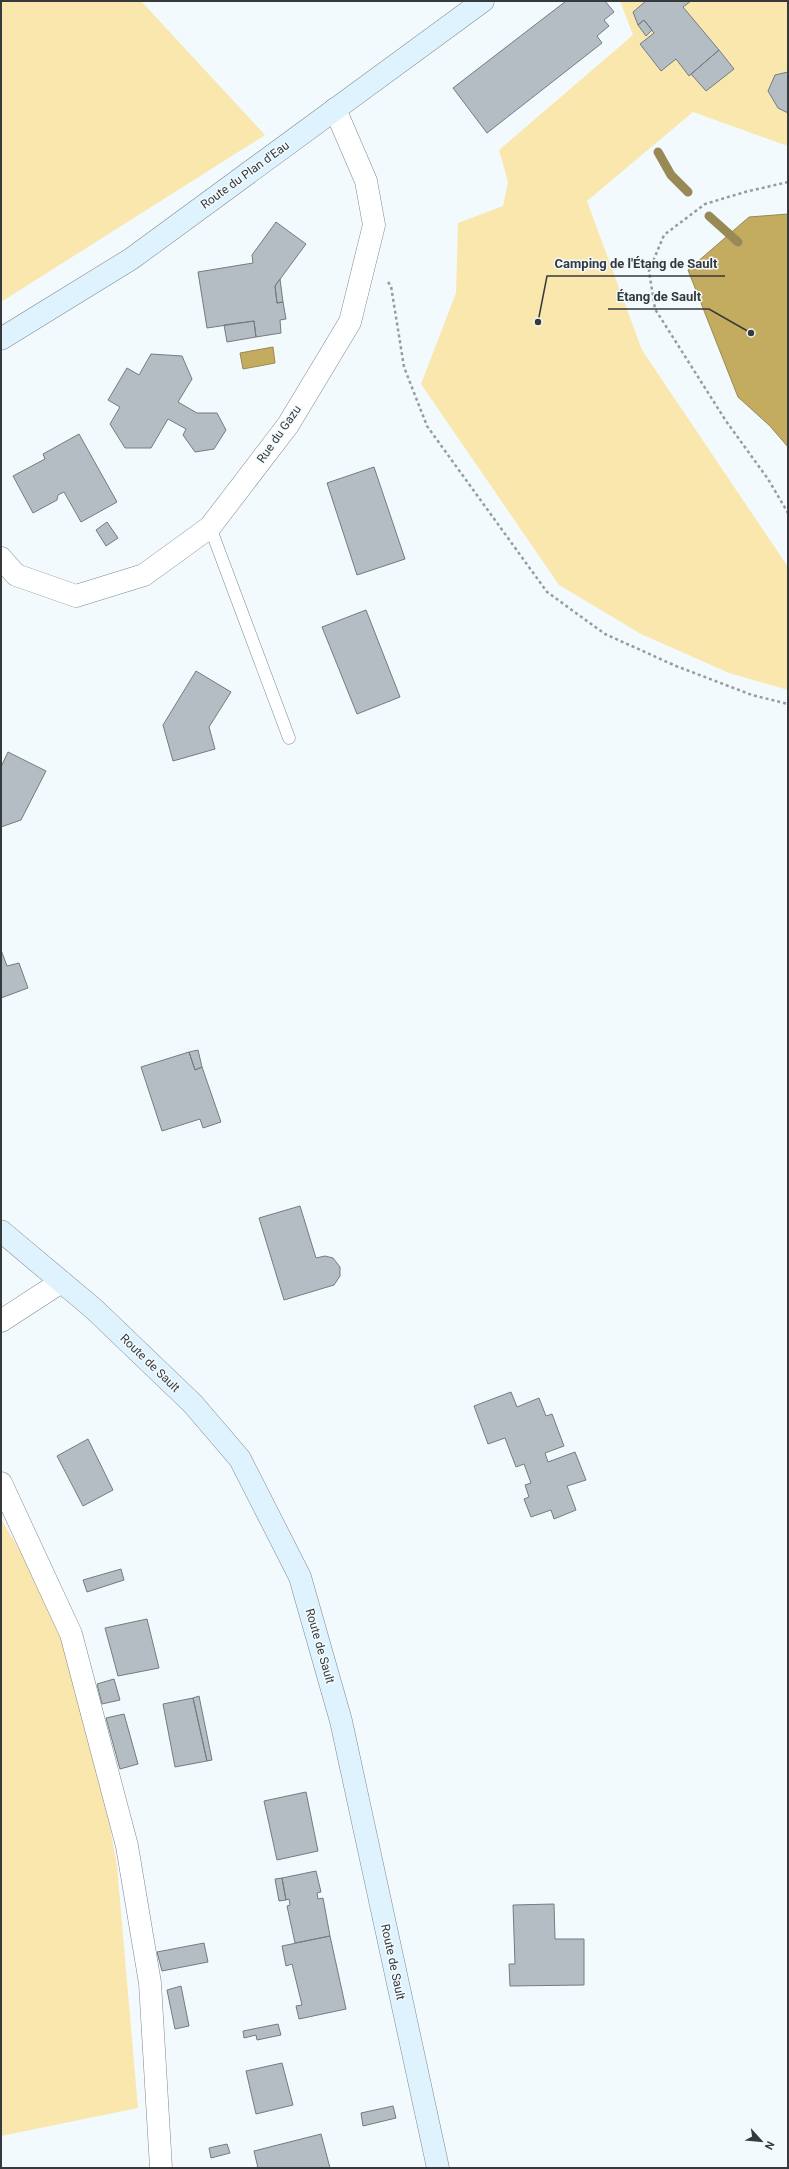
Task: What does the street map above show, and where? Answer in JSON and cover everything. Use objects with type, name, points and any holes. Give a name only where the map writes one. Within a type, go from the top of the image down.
[{"type":"street","name":"Route du Plan d'Eau","points":[[1,339],[131,259],[483,1]]},
{"type":"street","name":"Rue du Gazu","points":[[1,558],[16,575],[76,596],[144,575],[210,526],[288,425],[350,322],[374,225],[366,181],[335,109]]},
{"type":"street","name":"Route de Sault","points":[[1,1231],[94,1309],[193,1404],[240,1458],[300,1577],[340,1721],[438,2168]]},
{"type":"street","points":[[1,1321],[61,1282]]},
{"type":"street","points":[[1,1483],[72,1634],[127,1846],[150,1983],[161,2168]]},
{"type":"lane","points":[[210,526],[289,738]]},
{"type":"path","points":[[788,182],[744,192],[705,204],[664,235],[649,271],[655,309],[726,421],[768,479],[788,513]]},
{"type":"path","points":[[366,259],[391,286],[404,367],[427,426],[547,592],[604,634],[690,671],[752,695],[788,704]]},
{"type":"shaded area","points":[[1,1],[141,1],[265,135],[1,302]]},
{"type":"shaded area","points":[[620,1],[788,1],[788,146],[693,112],[587,201],[642,350],[788,567],[788,690],[729,673],[641,634],[559,585],[421,384],[456,293],[458,223],[503,206],[508,182],[499,150],[633,35]]},
{"type":"shaded area","points":[[788,214],[788,447],[770,426],[738,397],[688,270],[749,217]]},
{"type":"shaded area","points":[[273,347],[275,363],[243,369],[240,353]]},
{"type":"shaded area","points":[[1,1519],[77,1645],[117,1866],[138,2108],[1,2136]]},
{"type":"building","points":[[566,1],[605,1],[614,12],[604,20],[609,26],[597,36],[602,43],[487,133],[453,88]]},
{"type":"building","points":[[646,1],[691,1],[683,7],[719,50],[689,76],[676,59],[661,71],[640,44],[654,33],[644,20],[638,25],[633,12]]},
{"type":"building","points":[[644,20],[652,30],[646,36],[638,25]]},
{"type":"building","points":[[719,50],[734,69],[706,91],[691,74]]},
{"type":"building","points":[[788,72],[788,113],[778,108],[768,91],[775,75]]},
{"type":"building","points":[[276,222],[306,244],[275,286],[277,303],[283,302],[286,319],[280,320],[281,333],[256,337],[254,321],[207,328],[198,272],[253,263],[252,255]]},
{"type":"building","points":[[280,279],[283,302],[277,303],[275,286]]},
{"type":"building","points":[[254,321],[256,337],[227,342],[224,325]]},
{"type":"building","points":[[151,354],[182,356],[192,379],[178,402],[197,413],[217,413],[226,430],[214,449],[195,452],[183,435],[186,429],[168,419],[151,448],[125,448],[110,424],[120,407],[108,400],[127,368],[139,375]]},
{"type":"building","points":[[79,434],[117,502],[81,522],[64,492],[58,495],[57,500],[33,513],[13,476],[45,459],[43,454]]},
{"type":"building","points":[[374,467],[405,559],[357,575],[327,483]]},
{"type":"building","points":[[107,522],[118,538],[106,546],[96,530]]},
{"type":"building","points":[[366,610],[400,697],[357,714],[322,627]]},
{"type":"building","points":[[196,671],[231,692],[209,727],[215,749],[173,761],[163,725]]},
{"type":"building","points":[[8,752],[46,771],[21,820],[1,827],[1,767]]},
{"type":"building","points":[[1,950],[7,966],[19,963],[28,988],[1,998]]},
{"type":"building","points":[[198,1050],[202,1067],[195,1070],[189,1052]]},
{"type":"building","points":[[189,1052],[195,1070],[202,1067],[221,1122],[203,1128],[200,1119],[162,1131],[141,1067]]},
{"type":"building","points":[[300,1206],[316,1258],[325,1256],[333,1258],[340,1267],[340,1276],[334,1285],[284,1300],[259,1218]]},
{"type":"building","points":[[511,1392],[517,1407],[539,1398],[546,1416],[552,1414],[564,1446],[545,1453],[548,1462],[575,1452],[586,1480],[567,1486],[576,1510],[554,1519],[551,1510],[531,1517],[524,1499],[529,1497],[525,1485],[531,1483],[524,1464],[516,1467],[505,1438],[488,1444],[474,1406]]},
{"type":"building","points":[[88,1439],[113,1490],[83,1506],[57,1456]]},
{"type":"building","points":[[121,1569],[124,1580],[87,1592],[83,1580]]},
{"type":"building","points":[[147,1619],[159,1668],[118,1676],[105,1628]]},
{"type":"building","points":[[114,1679],[120,1700],[102,1704],[97,1684]]},
{"type":"building","points":[[199,1696],[212,1760],[207,1761],[193,1698]]},
{"type":"building","points":[[193,1698],[207,1761],[175,1767],[163,1704]]},
{"type":"building","points":[[124,1714],[138,1764],[120,1769],[106,1718]]},
{"type":"building","points":[[306,1792],[318,1851],[277,1860],[264,1801]]},
{"type":"building","points":[[316,1871],[321,1892],[317,1893],[318,1899],[323,1898],[330,1936],[295,1943],[287,1906],[290,1905],[289,1899],[286,1900],[282,1878]]},
{"type":"building","points":[[282,1878],[286,1900],[279,1901],[275,1879]]},
{"type":"building","points":[[554,1904],[555,1939],[584,1939],[584,1985],[510,1986],[509,1964],[515,1964],[513,1905]]},
{"type":"building","points":[[330,1936],[346,2009],[299,2019],[296,2006],[302,2005],[292,1964],[286,1966],[282,1946]]},
{"type":"building","points":[[204,1943],[208,1962],[162,1971],[157,1952]]},
{"type":"building","points":[[181,1986],[189,2026],[175,2029],[167,1990]]},
{"type":"building","points":[[278,2024],[281,2035],[257,2040],[256,2035],[244,2038],[243,2031]]},
{"type":"building","points":[[282,2063],[293,2105],[256,2114],[246,2071]]},
{"type":"building","points":[[393,2106],[396,2118],[363,2126],[361,2113]]},
{"type":"building","points":[[321,2134],[330,2168],[258,2168],[254,2151]]},
{"type":"building","points":[[227,2144],[230,2153],[211,2158],[209,2148]]},
{"type":"waterway","points":[[658,152],[671,175],[688,192]]},
{"type":"waterway","points":[[709,216],[738,242]]},
{"type":"place","name":"Camping de l'Étang de Sault","points":[[538,322]]},
{"type":"place","name":"Étang de Sault","points":[[751,333]]}]
